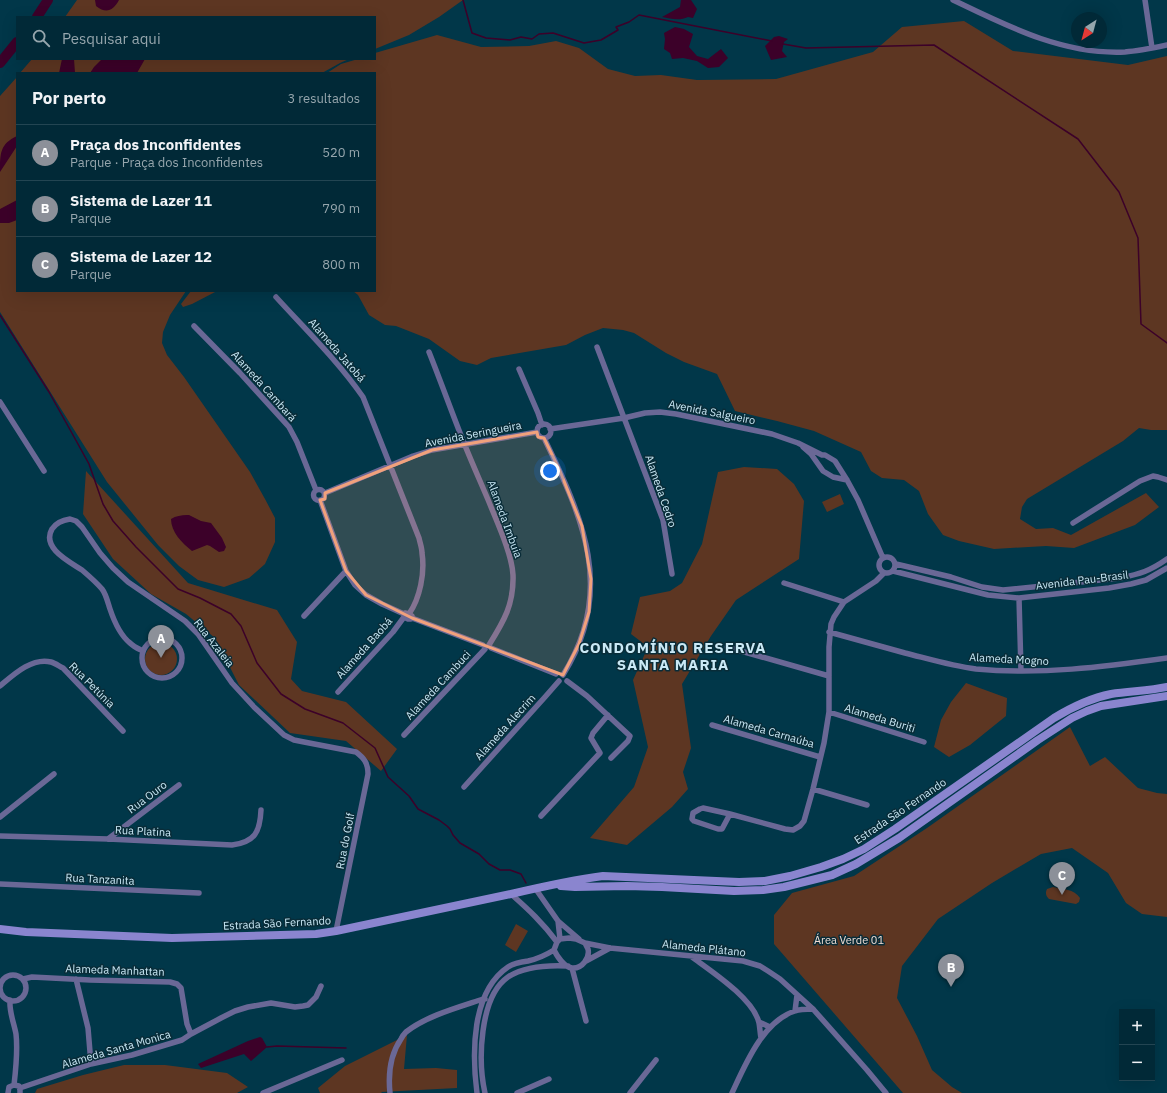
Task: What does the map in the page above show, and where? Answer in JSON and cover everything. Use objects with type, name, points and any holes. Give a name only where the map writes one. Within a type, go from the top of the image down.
[{"type":"main road","name":"Estrada São Fernando","points":[[0,929],[26,932],[172,938],[316,934],[535,888],[603,876],[739,882],[765,881],[790,876],[843,859],[864,849],[1072,707],[1110,694],[1167,688]]},
{"type":"main road","name":"Estrada São Fernando","points":[[550,885],[575,887],[627,886],[734,891],[762,890],[784,887],[832,874],[856,864],[900,838],[1038,740],[1072,718],[1101,706],[1167,696]]},
{"type":"street","points":[[953,0],[1051,43],[1100,51],[1125,52],[1167,45]]},
{"type":"street","points":[[1145,0],[1152,48]]},
{"type":"street","name":"Alameda Jatobá","points":[[276,297],[336,362],[363,397],[419,538],[423,568],[419,592],[415,604],[407,616]]},
{"type":"street","name":"Alameda Cambará","points":[[194,326],[240,373],[288,427],[297,442],[316,490]]},
{"type":"street","name":"Alameda Cedro","points":[[597,347],[663,520],[672,574]]},
{"type":"street","name":"Alameda Imbuia","points":[[429,352],[508,551],[513,573],[510,607],[505,619],[487,647]]},
{"type":"street","points":[[519,369],[542,425]]},
{"type":"street","points":[[0,402],[44,472]]},
{"type":"street","name":"Avenida Salgueiro","points":[[550,429],[624,418],[645,413],[660,412],[676,414],[772,434],[798,443],[835,461],[847,480]]},
{"type":"street","points":[[542,425],[546,425],[550,429],[549,435],[544,438]]},
{"type":"street","points":[[542,425],[538,427],[537,432],[540,437],[544,438],[560,471],[582,526],[591,579],[591,596],[579,644],[572,660],[556,679],[562,683],[567,680]]},
{"type":"street","name":"Avenida Seringueira","points":[[325,493],[432,450],[537,432]]},
{"type":"street","name":"Avenida Salgueiro","points":[[798,443],[811,454],[823,471],[834,477],[847,480]]},
{"type":"street","points":[[817,462],[822,454]]},
{"type":"street","points":[[834,477],[840,470]]},
{"type":"street","points":[[1073,523],[1140,481],[1153,476],[1167,480]]},
{"type":"street","points":[[730,814],[722,829],[694,822],[692,819],[694,813],[703,808],[730,814],[785,830],[793,830],[800,826],[804,821],[824,743],[829,712],[829,632],[831,624],[844,602],[876,581],[884,573],[879,567],[883,558],[858,500],[847,480]]},
{"type":"street","points":[[321,489],[325,493],[324,497],[320,500],[316,500],[314,493],[316,490],[321,489]]},
{"type":"street","points":[[320,500],[346,571],[355,585],[366,595],[407,616],[566,677],[567,680],[587,696],[630,736],[628,741],[611,758]]},
{"type":"street","name":"Rua Azaleia","points":[[143,651],[129,643],[122,634],[113,620],[103,591],[81,570],[65,560],[51,544],[51,532],[59,522],[70,518],[76,521],[100,553],[128,582],[185,621],[198,634],[232,683],[254,707],[284,735],[299,741],[356,752],[361,756]]},
{"type":"street","name":"Avenida Pau-Brasil","points":[[883,558],[891,557],[896,564],[951,577],[982,587],[1003,590],[1035,588],[1120,578],[1138,574],[1153,568],[1167,558]]},
{"type":"street","points":[[893,571],[896,564]]},
{"type":"street","name":"Avenida Pau-Brasil","points":[[884,573],[890,573],[893,571],[988,596],[1019,598],[1109,588],[1131,584],[1146,580],[1167,568]]},
{"type":"street","points":[[304,616],[346,571]]},
{"type":"street","points":[[784,583],[844,602]]},
{"type":"street","name":"Avenida Pau-Brasil","points":[[1019,598],[1035,588]]},
{"type":"street","name":"Avenida Pau-Brasil","points":[[1003,590],[1019,598]]},
{"type":"street","points":[[1019,598],[1021,671]]},
{"type":"street","name":"Alameda Baobá","points":[[338,692],[407,616]]},
{"type":"street","name":"Alameda Mogno","points":[[829,632],[946,664],[975,668],[1021,671],[1060,671],[1167,658]]},
{"type":"street","points":[[164,638],[170,640],[176,644],[180,650],[181,662],[179,668],[169,677],[156,677],[146,670],[143,664],[143,651],[152,641],[164,638]]},
{"type":"street","name":"Alameda Cambuci","points":[[404,735],[487,647]]},
{"type":"street","points":[[727,647],[829,676]]},
{"type":"street","name":"Rua Petúnia","points":[[0,686],[13,675],[29,665],[41,662],[52,662],[63,668],[123,732]]},
{"type":"street","name":"Alameda Alecrim","points":[[464,787],[559,681]]},
{"type":"street","name":"Alameda Buriti","points":[[829,712],[924,742]]},
{"type":"street","points":[[542,816],[600,753],[591,738],[593,733],[608,715]]},
{"type":"street","name":"Alameda Carnaúba","points":[[712,725],[820,756]]},
{"type":"street","name":"Rua do Golf","points":[[336,931],[368,774],[367,763],[361,756]]},
{"type":"street","points":[[0,817],[54,774]]},
{"type":"street","name":"Rua Ouro","points":[[108,839],[179,785]]},
{"type":"street","points":[[813,789],[866,805]]},
{"type":"street","name":"Rua Platina","points":[[0,836],[232,845],[249,841],[255,835],[259,829],[261,810]]},
{"type":"street","name":"Rua Tanzanita","points":[[0,884],[199,893]]},
{"type":"street","points":[[535,888],[558,921],[583,942],[588,949],[586,961]]},
{"type":"street","points":[[511,894],[533,913],[558,940]]},
{"type":"street","points":[[477,1093],[474,1054],[476,1029],[483,999],[495,980],[508,967],[544,956],[554,950],[558,940],[558,921]]},
{"type":"street","points":[[558,940],[569,938],[583,942]]},
{"type":"street","name":"Alameda Plátano","points":[[583,942],[610,948],[743,961],[760,966],[780,979],[813,1009],[868,1070],[886,1093]]},
{"type":"street","points":[[485,1093],[481,1064],[482,1031],[491,1000],[499,986],[509,976],[523,970],[550,965],[579,967],[586,961],[610,948]]},
{"type":"street","points":[[554,950],[560,959],[570,967],[586,1021]]},
{"type":"street","points":[[690,956],[710,969],[751,1006],[759,1022],[761,1038]]},
{"type":"street","points":[[710,969],[713,958]]},
{"type":"street","points":[[15,975],[22,979],[26,986],[24,994],[18,1000],[10,1000],[3,996],[0,987],[2,977],[15,975]]},
{"type":"street","name":"Alameda Manhattan","points":[[22,979],[32,977],[170,982],[177,984],[181,988],[187,1024],[191,1034]]},
{"type":"street","points":[[76,979],[88,1028],[91,1064]]},
{"type":"street","name":"Alameda Santa Monica","points":[[20,1091],[91,1064],[132,1055],[182,1040],[235,1011],[248,1007],[271,1003],[295,1007],[308,1005],[316,997],[321,986]]},
{"type":"street","points":[[795,1011],[798,995]]},
{"type":"street","points":[[390,1093],[390,1063],[396,1046],[405,1033],[431,1018],[483,999],[491,1000]]},
{"type":"street","points":[[10,1000],[16,1034],[17,1052],[14,1084]]},
{"type":"street","points":[[732,1093],[740,1075],[761,1038],[770,1027],[785,1015],[795,1011],[813,1009]]},
{"type":"street","points":[[759,1022],[770,1027]]},
{"type":"street","points":[[263,1093],[342,1060]]},
{"type":"street","points":[[630,1093],[656,1060]]},
{"type":"street","points":[[517,1093],[549,1079]]},
{"type":"street","points":[[14,1084],[17,1085],[20,1091]]},
{"type":"street","points":[[8,1093],[9,1087],[14,1084]]},
{"type":"highlighted area","points":[[537,432],[538,437],[544,438],[560,471],[582,526],[591,579],[589,612],[579,644],[563,675],[412,618],[366,595],[346,571],[320,500],[325,499],[325,493],[432,450]]},
{"type":"green space","points":[[77,0],[463,0],[439,17],[409,35],[376,49],[376,16],[66,16]]},
{"type":"green space","points":[[964,21],[1013,51],[1128,65],[1167,56],[1167,430],[1139,428],[1123,441],[1027,499],[1022,507],[1020,519],[1036,529],[1053,528],[1071,535],[1146,493],[1159,507],[1135,525],[1074,548],[1046,546],[994,549],[959,541],[943,535],[928,514],[919,491],[904,480],[882,478],[871,471],[861,452],[814,431],[735,411],[717,374],[684,362],[666,353],[634,333],[623,330],[603,328],[566,345],[491,358],[477,365],[460,361],[429,339],[396,326],[385,325],[369,315],[358,295],[354,292],[376,292],[376,72],[329,72],[341,64],[355,60],[376,60],[376,53],[437,35],[481,47],[529,46],[556,41],[579,48],[608,69],[635,76],[661,75],[697,80],[776,79],[873,52],[902,27]]},
{"type":"green space","points":[[31,60],[347,60],[324,72],[21,72]]},
{"type":"green space","points":[[16,78],[16,292],[185,292],[170,315],[163,332],[162,343],[167,355],[250,472],[275,518],[275,542],[265,564],[249,578],[224,587],[198,580],[179,566],[158,545],[107,482],[0,312],[0,96]]},
{"type":"green space","points":[[190,292],[215,292],[192,304],[183,307],[181,304]]},
{"type":"green space","points":[[744,467],[777,469],[794,484],[804,501],[799,559],[736,600],[711,636],[682,684],[691,748],[683,772],[688,789],[672,807],[627,845],[590,838],[634,787],[648,747],[633,680],[648,647],[631,634],[640,597],[670,591],[682,583],[702,544],[718,472]]},
{"type":"green space","points":[[86,471],[188,583],[277,610],[297,642],[291,679],[302,691],[346,702],[397,749],[381,771],[346,741],[290,733],[239,685],[215,638],[186,614],[151,594],[113,559],[83,514]]},
{"type":"green space","points":[[840,494],[844,504],[827,512],[822,502]]},
{"type":"green space","points":[[158,643],[164,643],[173,647],[177,659],[173,671],[164,675],[158,675],[149,671],[145,662],[145,656],[149,647]]},
{"type":"green space","points":[[966,683],[1007,698],[1006,716],[970,745],[949,757],[934,747],[941,720],[951,702]]},
{"type":"green space","name":"Área Verde 01","points":[[1070,727],[1090,766],[1105,757],[1138,788],[1167,794],[1167,917],[1142,914],[1126,903],[1108,873],[1072,848],[1041,854],[992,883],[938,919],[902,966],[897,998],[917,1036],[932,1070],[952,1087],[962,1093],[903,1093],[774,944],[774,915],[792,893],[854,876],[927,828]]},
{"type":"green space","points":[[1053,887],[1075,893],[1080,898],[1079,902],[1076,904],[1049,899],[1046,894],[1046,890]]},
{"type":"green space","points":[[516,924],[528,931],[516,952],[505,945]]},
{"type":"green space","points":[[407,1035],[404,1069],[436,1068],[457,1070],[457,1088],[381,1092],[382,1093],[320,1093],[318,1088],[345,1066]]},
{"type":"green space","points":[[124,1065],[165,1065],[227,1073],[248,1087],[237,1093],[35,1093],[37,1089],[83,1075]]},
{"type":"shaded area","points":[[95,0],[119,0],[112,9],[106,11],[96,6]]},
{"type":"shaded area","points":[[681,0],[691,0],[697,9],[693,18],[688,17],[675,19],[662,17],[680,7]]},
{"type":"shaded area","points":[[675,27],[684,29],[693,34],[689,47],[697,56],[708,59],[721,49],[728,58],[719,67],[708,68],[697,61],[683,58],[672,59],[670,53],[664,49],[664,33]]},
{"type":"shaded area","points":[[779,36],[788,39],[784,42],[782,51],[787,57],[771,60],[765,46],[774,37]]},
{"type":"shaded area","points":[[62,60],[74,60],[75,72],[59,72]]},
{"type":"shaded area","points":[[101,60],[144,60],[138,72],[91,72]]},
{"type":"shaded area","points":[[16,136],[16,148],[0,172],[2,150],[11,139]]},
{"type":"shaded area","points":[[16,201],[16,220],[9,223],[0,223],[0,209]]},
{"type":"shaded area","points":[[189,515],[201,521],[211,523],[222,538],[226,547],[224,551],[219,552],[207,545],[192,551],[184,544],[175,533],[171,524],[171,519]]},
{"type":"shaded area","points":[[260,1037],[267,1047],[251,1061],[244,1054],[201,1068],[198,1064],[248,1041]]},
{"type":"waterway","points":[[38,16],[48,0]]},
{"type":"waterway","points":[[463,0],[472,33],[486,38],[510,40],[521,37],[532,39],[539,34],[553,33],[584,43],[601,40],[618,30],[616,27],[629,22],[639,15],[772,41]]},
{"type":"waterway","points":[[0,63],[16,43]]},
{"type":"waterway","points":[[783,44],[806,48],[934,45],[1078,139],[1119,192],[1138,238],[1141,324],[1167,343]]},
{"type":"waterway","points":[[0,315],[49,392],[89,464],[103,504],[113,521],[136,547],[178,589],[200,598],[231,614],[241,626],[257,663],[281,694],[305,709],[343,723],[375,748],[388,777],[409,796],[418,809],[447,826],[460,843],[479,854],[489,864],[500,870],[510,870],[521,874],[526,883]]},
{"type":"waterway","points":[[267,1047],[346,1048]]},
{"type":"place","name":"Praça dos Inconfidentes","points":[[161,658]]},
{"type":"place","name":"Sistema de Lazer 12","points":[[1062,895]]},
{"type":"place","name":"Sistema de Lazer 11","points":[[951,987]]},
{"type":"district","name":"CONDOMÍNIO RESERVA SANTA MARIA","points":[[673,656]]}]
